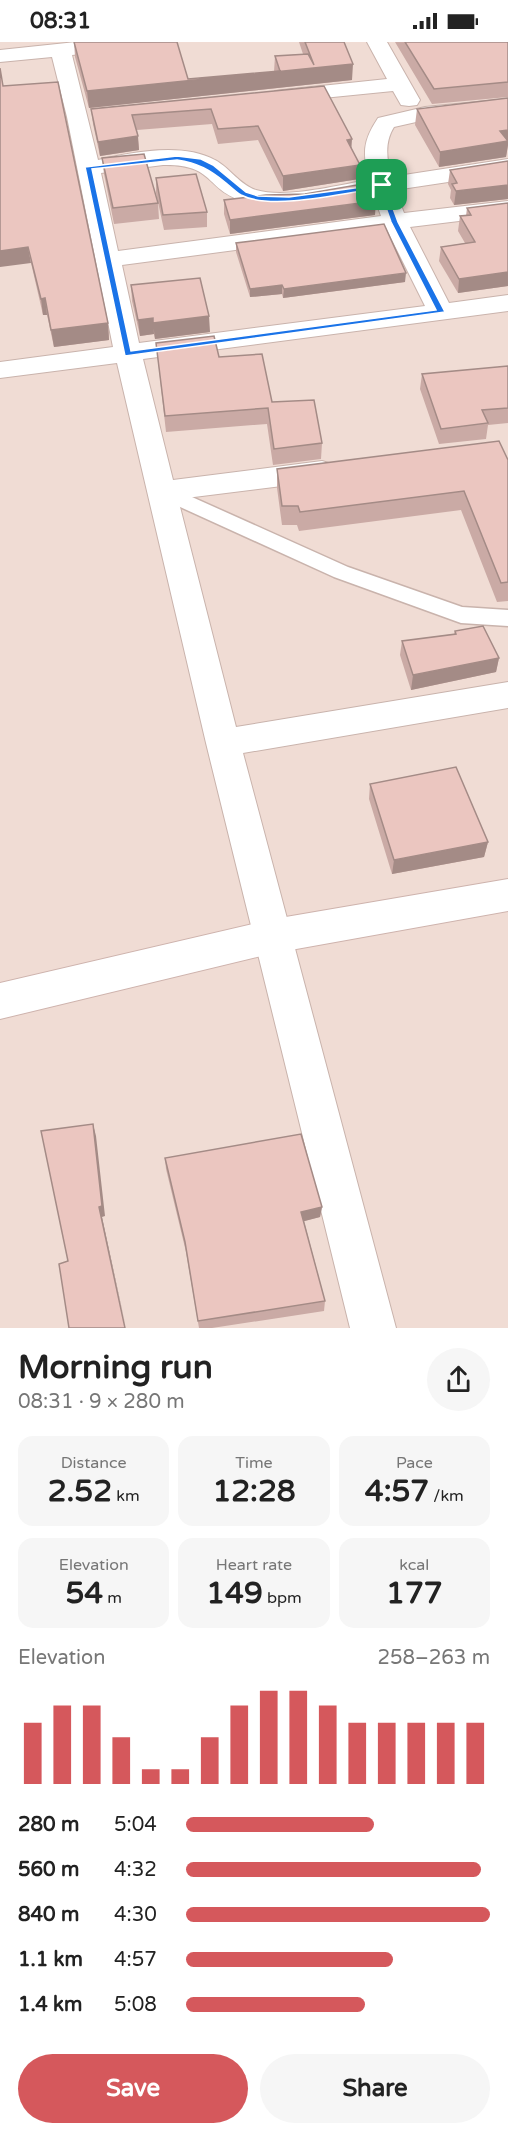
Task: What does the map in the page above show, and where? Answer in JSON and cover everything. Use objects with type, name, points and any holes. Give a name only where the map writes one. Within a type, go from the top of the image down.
[{"type":"street","points":[[0,56],[135,42]]},
{"type":"street","points":[[377,42],[418,115]]},
{"type":"street","points":[[61,50],[89,116],[88,167],[128,354],[223,743],[373,1328]]},
{"type":"street","points":[[258,99],[400,84]]},
{"type":"street","points":[[441,312],[394,222],[382,185],[375,150],[377,133],[392,120],[508,105]]},
{"type":"street","points":[[88,167],[177,158],[198,161],[210,167],[243,194],[258,198],[289,199],[508,166]]},
{"type":"street","points":[[107,260],[508,208]]},
{"type":"street","points":[[0,370],[508,303]]},
{"type":"street","points":[[163,491],[353,467]]},
{"type":"street","points":[[223,743],[508,695]]},
{"type":"street","points":[[0,1001],[274,936],[508,895]]},
{"type":"lane","points":[[163,491],[341,572],[461,615],[508,618]]},
{"type":"shaded area","points":[[0,42],[508,42],[508,1328],[0,1328]]},
{"type":"building","points":[[74,42],[177,42],[188,79],[280,71],[275,56],[308,54],[314,65],[305,42],[344,42],[353,64],[87,91]]},
{"type":"building","points":[[405,42],[508,42],[508,82],[434,89]]},
{"type":"building","points":[[0,68],[3,86],[58,82],[108,323],[51,330],[45,298],[41,299],[28,247],[0,251]]},
{"type":"building","points":[[324,86],[352,139],[347,140],[360,165],[283,176],[258,126],[218,129],[211,109],[132,115],[138,136],[98,142],[91,109]]},
{"type":"building","points":[[508,98],[508,130],[500,131],[508,141],[440,152],[417,109]]},
{"type":"building","points":[[144,154],[158,203],[113,208],[102,158]]},
{"type":"building","points":[[508,161],[508,185],[456,191],[452,184],[457,183],[450,170]]},
{"type":"building","points":[[196,174],[207,212],[163,215],[156,178]]},
{"type":"building","points":[[368,183],[376,201],[230,220],[224,200],[266,195],[305,194]]},
{"type":"building","points":[[508,203],[508,272],[459,279],[441,247],[475,242],[460,216],[471,215],[467,208]]},
{"type":"building","points":[[384,224],[406,273],[284,289],[282,285],[250,289],[236,243]]},
{"type":"building","points":[[200,278],[209,316],[153,323],[153,318],[138,320],[131,285]]},
{"type":"building","points":[[214,336],[219,357],[262,354],[272,402],[314,400],[322,443],[274,449],[268,408],[165,416],[156,343]]},
{"type":"building","points":[[508,366],[508,408],[482,410],[488,423],[441,429],[422,374]]},
{"type":"building","points":[[499,441],[508,460],[508,582],[501,583],[464,491],[300,512],[298,506],[282,506],[277,469]]},
{"type":"building","points":[[483,626],[499,658],[413,675],[402,641],[456,634],[455,631]]},
{"type":"building","points":[[456,767],[488,842],[394,860],[370,784]]},
{"type":"building","points":[[93,1124],[102,1206],[99,1207],[125,1328],[69,1328],[59,1264],[68,1261],[41,1131]]},
{"type":"building","points":[[301,1134],[322,1207],[301,1212],[325,1301],[198,1321],[185,1242],[165,1158]]},
{"type":"route","points":[[177,158],[198,161],[210,167],[243,194],[258,198],[289,199],[382,185],[394,222],[441,312],[128,354],[88,167],[177,158]]}]
